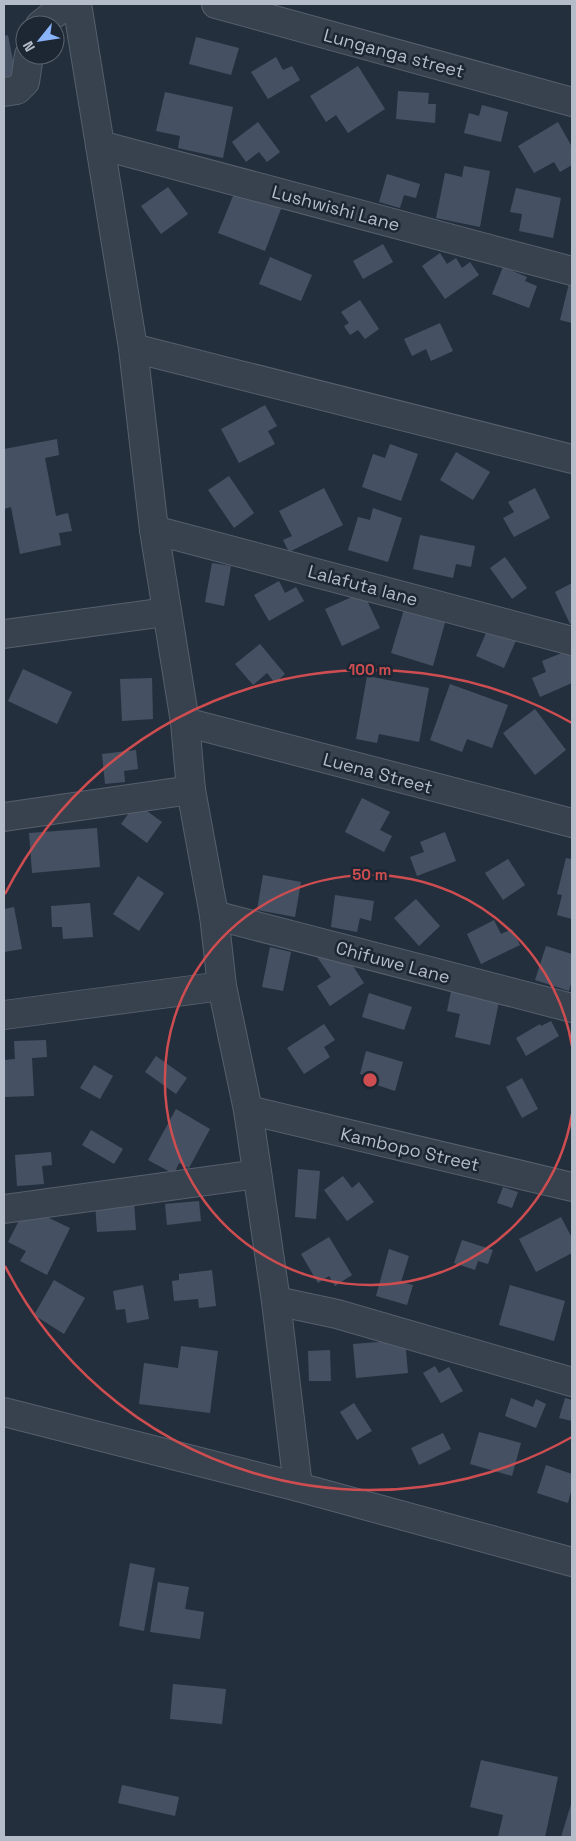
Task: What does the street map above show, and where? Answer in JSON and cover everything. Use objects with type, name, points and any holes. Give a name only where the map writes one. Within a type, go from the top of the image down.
[{"type":"street","points":[[53,15],[67,4]]},
{"type":"street","points":[[77,4],[133,348],[154,530],[185,722],[191,790],[214,915],[222,986],[248,1110],[276,1301],[298,1488]]},
{"type":"street","name":"Lunganga street","points":[[216,4],[572,102]]},
{"type":"street","points":[[4,92],[17,90],[25,82],[28,65]]},
{"type":"street","name":"Lushwishi Lane","points":[[100,145],[572,271]]},
{"type":"street","points":[[133,348],[572,459]]},
{"type":"street","name":"Lalafuta lane","points":[[154,530],[572,641]]},
{"type":"street","points":[[4,634],[166,612]]},
{"type":"street","name":"Luena Street","points":[[185,722],[572,823]]},
{"type":"street","points":[[4,817],[191,790]]},
{"type":"street","name":"Chifuwe Lane","points":[[214,915],[572,1008]]},
{"type":"street","points":[[4,1015],[222,986]]},
{"type":"street","name":"Kambopo Street","points":[[248,1110],[572,1188]]},
{"type":"street","points":[[4,1209],[257,1174]]},
{"type":"street","points":[[276,1301],[337,1314],[572,1382]]},
{"type":"street","points":[[4,1412],[298,1488],[572,1562]]},
{"type":"building","points":[[8,35],[17,80],[4,83],[4,36]]},
{"type":"building","points":[[196,37],[239,48],[231,75],[189,64]]},
{"type":"building","points":[[276,57],[283,70],[292,66],[300,80],[268,99],[251,72]]},
{"type":"building","points":[[358,66],[385,109],[348,133],[336,115],[326,122],[310,96]]},
{"type":"building","points":[[398,91],[429,93],[428,104],[436,104],[435,123],[396,119]]},
{"type":"building","points":[[165,92],[233,107],[223,158],[178,148],[180,136],[156,131]]},
{"type":"building","points":[[482,105],[508,112],[501,142],[464,133],[469,113],[479,116]]},
{"type":"building","points":[[258,122],[280,152],[267,162],[259,152],[246,162],[232,142]]},
{"type":"building","points":[[558,122],[572,147],[572,165],[560,172],[554,162],[534,173],[518,146]]},
{"type":"building","points":[[464,166],[490,171],[480,227],[436,218],[445,173],[462,177]]},
{"type":"building","points":[[387,174],[420,184],[416,198],[404,195],[400,208],[379,202]]},
{"type":"building","points":[[168,187],[188,214],[161,234],[141,206]]},
{"type":"building","points":[[516,188],[561,198],[553,238],[519,231],[522,214],[510,212]]},
{"type":"building","points":[[235,191],[281,209],[265,251],[218,233]]},
{"type":"building","points":[[383,244],[393,262],[363,279],[353,261]]},
{"type":"building","points":[[440,253],[447,264],[456,258],[462,268],[470,262],[479,275],[445,299],[422,266]]},
{"type":"building","points":[[270,257],[312,275],[301,301],[259,284]]},
{"type":"building","points":[[503,267],[527,277],[525,281],[537,286],[529,308],[492,294]]},
{"type":"building","points":[[570,279],[572,280],[572,323],[560,320]]},
{"type":"building","points":[[360,300],[379,329],[365,339],[358,330],[350,335],[344,326],[349,323],[341,312]]},
{"type":"building","points":[[440,323],[453,351],[431,361],[426,349],[412,356],[404,339]]},
{"type":"building","points":[[265,405],[277,426],[268,431],[275,444],[239,463],[221,429]]},
{"type":"building","points":[[57,439],[59,455],[45,458],[56,516],[68,513],[72,531],[59,533],[61,545],[20,554],[11,507],[4,509],[4,449]]},
{"type":"building","points":[[390,444],[418,454],[401,501],[362,487],[373,454],[385,458]]},
{"type":"building","points":[[456,452],[490,472],[473,500],[440,480]]},
{"type":"building","points":[[229,476],[254,513],[234,528],[208,490]]},
{"type":"building","points":[[324,488],[343,525],[289,552],[283,540],[292,536],[279,511]]},
{"type":"building","points":[[535,488],[550,518],[514,537],[503,518],[514,512],[508,502]]},
{"type":"building","points":[[373,508],[402,518],[388,562],[348,550],[358,517],[370,520]]},
{"type":"building","points":[[420,535],[475,546],[471,567],[456,564],[453,578],[413,569]]},
{"type":"building","points":[[505,557],[527,588],[512,599],[490,568]]},
{"type":"building","points":[[212,563],[231,566],[224,606],[205,602]]},
{"type":"building","points":[[279,581],[285,593],[296,587],[304,601],[269,621],[254,595]]},
{"type":"building","points":[[572,583],[572,623],[570,624],[555,592]]},
{"type":"building","points":[[363,592],[380,628],[342,646],[325,609]]},
{"type":"building","points":[[405,606],[446,619],[433,666],[391,653]]},
{"type":"building","points":[[490,624],[518,636],[504,668],[476,656]]},
{"type":"building","points":[[260,644],[285,674],[275,683],[267,673],[253,685],[235,664]]},
{"type":"building","points":[[569,650],[572,660],[572,683],[540,697],[532,678],[546,672],[542,661]]},
{"type":"building","points":[[23,669],[72,692],[57,724],[8,701]]},
{"type":"building","points":[[367,676],[429,688],[419,742],[379,734],[377,743],[356,739]]},
{"type":"building","points":[[152,678],[153,719],[122,721],[120,679]]},
{"type":"building","points":[[450,684],[508,705],[492,748],[467,739],[462,752],[430,740]]},
{"type":"building","points":[[535,709],[566,750],[535,775],[503,733]]},
{"type":"building","points":[[136,750],[138,769],[124,771],[125,782],[105,784],[102,754]]},
{"type":"building","points":[[362,798],[390,812],[380,830],[392,836],[384,852],[345,832]]},
{"type":"building","points":[[136,803],[162,822],[147,843],[121,824]]},
{"type":"building","points":[[97,828],[100,867],[32,873],[29,833]]},
{"type":"building","points":[[445,832],[456,861],[417,876],[410,857],[424,852],[420,842]]},
{"type":"building","points":[[566,858],[572,859],[572,919],[557,915],[562,895],[557,894]]},
{"type":"building","points":[[508,859],[525,885],[503,900],[485,873]]},
{"type":"building","points":[[263,875],[301,882],[295,917],[257,910]]},
{"type":"building","points":[[138,876],[164,893],[139,931],[113,914]]},
{"type":"building","points":[[335,895],[374,901],[371,921],[360,918],[357,932],[331,927]]},
{"type":"building","points":[[416,899],[440,926],[419,946],[394,918]]},
{"type":"building","points":[[90,903],[93,937],[63,939],[62,927],[52,927],[51,906]]},
{"type":"building","points":[[14,907],[22,949],[4,952],[4,909]]},
{"type":"building","points":[[494,920],[501,934],[512,929],[520,945],[481,964],[467,934]]},
{"type":"building","points":[[338,943],[364,983],[330,1006],[317,986],[331,977],[317,957]]},
{"type":"building","points":[[546,946],[572,954],[572,980],[569,991],[535,980]]},
{"type":"building","points":[[270,947],[291,952],[283,991],[262,987]]},
{"type":"building","points":[[452,986],[500,997],[490,1045],[455,1037],[460,1014],[447,1011]]},
{"type":"building","points":[[369,993],[412,1007],[404,1030],[362,1017]]},
{"type":"building","points":[[551,1021],[559,1036],[526,1056],[516,1038],[540,1024],[541,1026]]},
{"type":"building","points":[[324,1024],[335,1040],[324,1047],[330,1057],[304,1074],[287,1048]]},
{"type":"building","points":[[46,1040],[47,1057],[32,1058],[34,1096],[4,1097],[4,1060],[15,1059],[14,1041]]},
{"type":"building","points":[[366,1051],[403,1062],[395,1091],[377,1085],[379,1079],[360,1074]]},
{"type":"building","points":[[156,1056],[187,1078],[176,1094],[145,1072]]},
{"type":"building","points":[[94,1065],[113,1076],[100,1099],[80,1088]]},
{"type":"building","points":[[522,1078],[538,1109],[522,1118],[506,1087]]},
{"type":"building","points":[[176,1109],[210,1129],[189,1168],[179,1163],[174,1174],[148,1160]]},
{"type":"building","points":[[91,1130],[123,1149],[114,1164],[82,1145]]},
{"type":"building","points":[[51,1152],[52,1165],[42,1166],[44,1184],[17,1186],[15,1155]]},
{"type":"building","points":[[298,1169],[320,1171],[316,1219],[295,1217]]},
{"type":"building","points":[[343,1176],[352,1188],[359,1182],[374,1202],[347,1221],[324,1190]]},
{"type":"building","points":[[503,1187],[518,1192],[512,1208],[497,1203]]},
{"type":"building","points":[[134,1200],[136,1230],[97,1232],[95,1202]]},
{"type":"building","points":[[199,1201],[201,1221],[167,1225],[165,1204]]},
{"type":"building","points":[[26,1207],[70,1228],[47,1275],[20,1261],[26,1251],[8,1242]]},
{"type":"building","points":[[561,1217],[572,1238],[572,1253],[536,1272],[519,1239]]},
{"type":"building","points":[[329,1237],[352,1275],[335,1286],[329,1276],[318,1283],[301,1254]]},
{"type":"building","points":[[462,1240],[493,1250],[488,1264],[478,1261],[475,1270],[454,1263]]},
{"type":"building","points":[[389,1249],[409,1256],[401,1282],[413,1285],[407,1305],[376,1296]]},
{"type":"building","points":[[212,1270],[216,1306],[199,1308],[198,1299],[174,1301],[172,1281],[179,1280],[179,1274]]},
{"type":"building","points":[[54,1280],[85,1298],[64,1334],[34,1315]]},
{"type":"building","points":[[143,1285],[149,1319],[127,1323],[125,1309],[116,1310],[113,1291]]},
{"type":"building","points":[[510,1285],[565,1301],[554,1341],[499,1325]]},
{"type":"building","points":[[405,1340],[408,1373],[356,1378],[353,1344]]},
{"type":"building","points":[[181,1346],[218,1351],[210,1413],[139,1404],[144,1363],[178,1368]]},
{"type":"building","points":[[330,1350],[331,1381],[309,1381],[308,1351]]},
{"type":"building","points":[[435,1366],[439,1373],[449,1367],[463,1391],[441,1403],[423,1373]]},
{"type":"building","points":[[511,1398],[533,1407],[536,1399],[546,1404],[536,1428],[505,1416]]},
{"type":"building","points":[[565,1398],[572,1400],[572,1421],[559,1418]]},
{"type":"building","points":[[354,1403],[372,1431],[357,1440],[340,1412]]},
{"type":"building","points":[[479,1432],[521,1443],[512,1476],[470,1464]]},
{"type":"building","points":[[443,1433],[451,1449],[419,1465],[411,1448]]},
{"type":"building","points":[[546,1465],[572,1474],[572,1488],[568,1503],[537,1493]]},
{"type":"building","points":[[130,1563],[155,1568],[144,1631],[119,1626]]},
{"type":"building","points":[[158,1582],[189,1587],[185,1609],[204,1612],[200,1639],[150,1632]]},
{"type":"building","points":[[173,1684],[226,1689],[222,1724],[170,1719]]},
{"type":"building","points":[[481,1760],[558,1777],[545,1837],[498,1837],[503,1815],[470,1807]]},
{"type":"building","points":[[122,1785],[179,1797],[175,1816],[118,1803]]},
{"type":"building","points":[[572,1801],[572,1837],[561,1837]]}]
